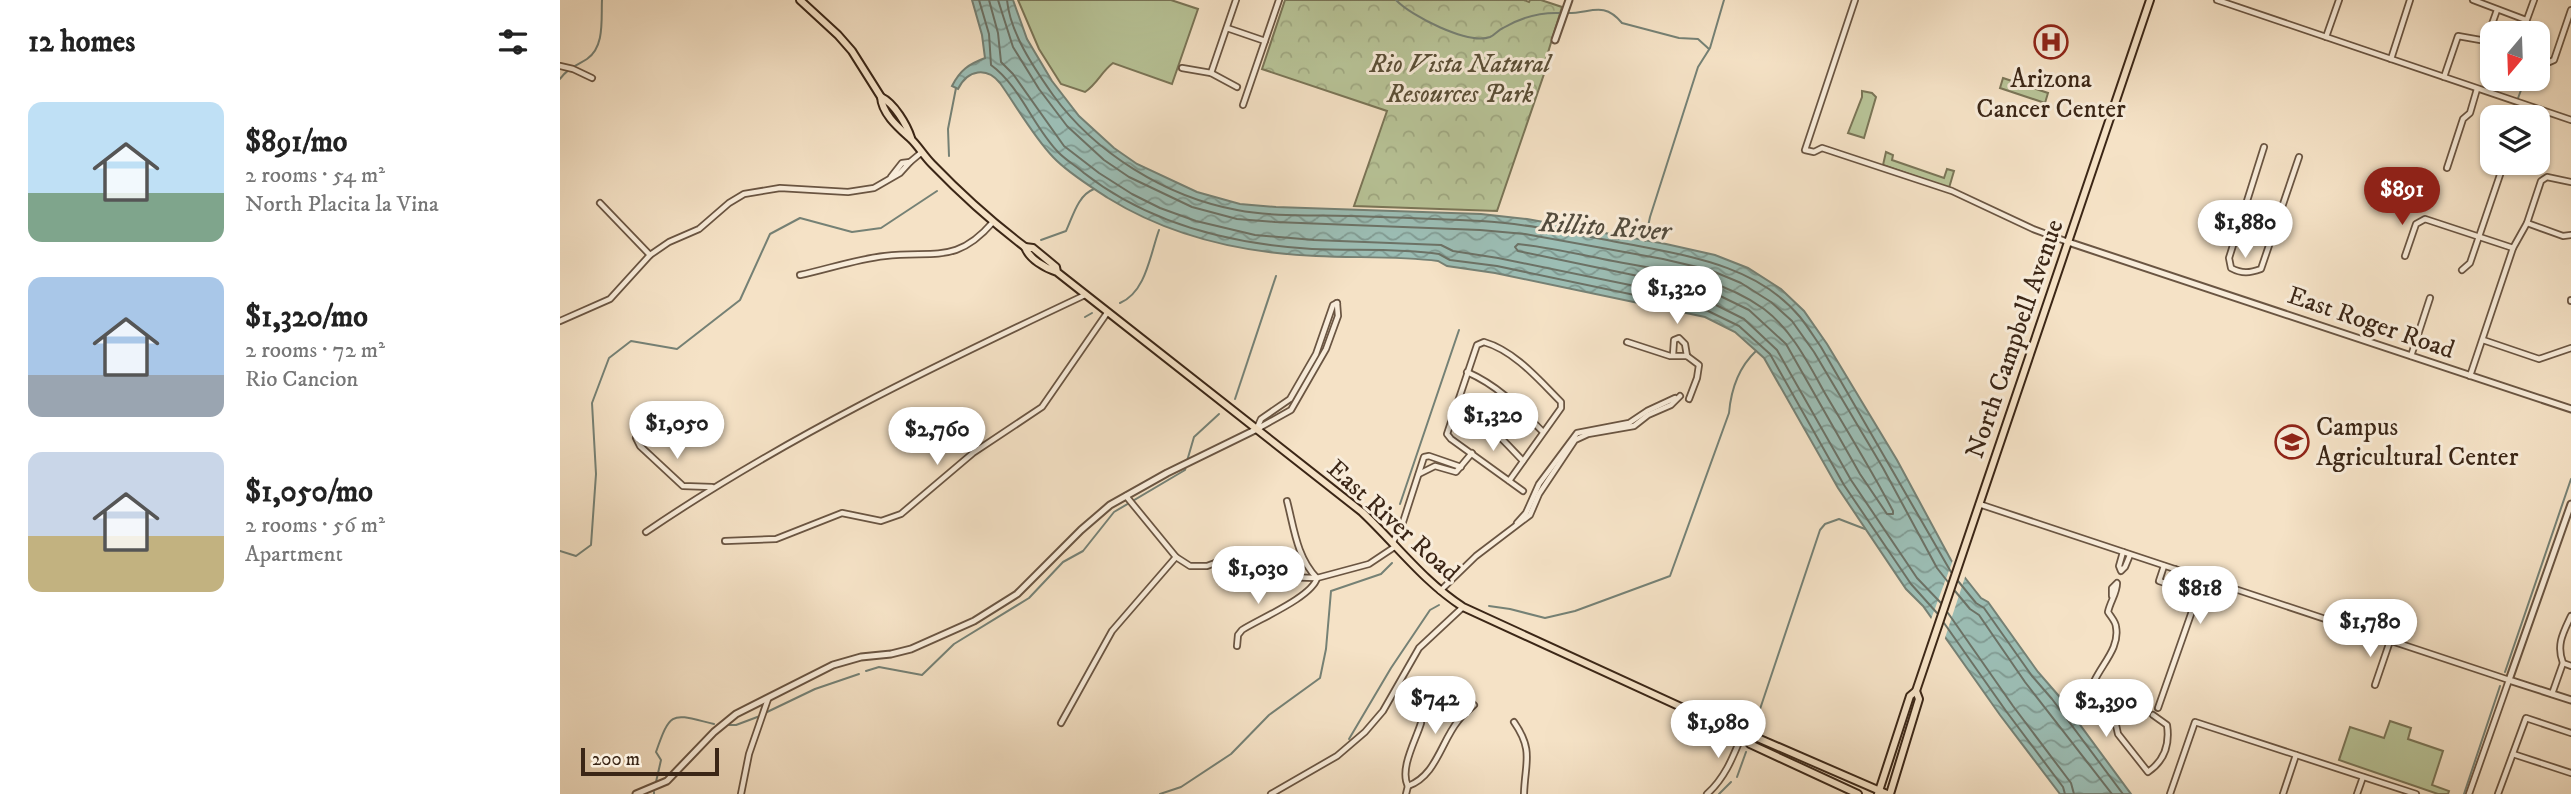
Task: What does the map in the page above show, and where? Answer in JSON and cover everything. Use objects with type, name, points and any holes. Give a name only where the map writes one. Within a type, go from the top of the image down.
[{"type":"main road","name":"East River Road","points":[[800,0],[838,34],[852,51],[881,97],[886,99],[908,129],[911,140],[993,222],[1025,247],[1032,248],[1107,313],[1362,512],[1417,571],[1440,591],[1463,607],[1742,735],[1753,736],[1889,794]]},
{"type":"main road","name":"North Campbell Avenue","points":[[1879,792],[1910,696],[1916,691],[2150,0]]},
{"type":"main road","name":"North Campbell Avenue","points":[[1889,794],[1919,699],[1916,691]]},
{"type":"main road","name":"East River Road","points":[[1742,735],[1750,744],[1858,794]]},
{"type":"street","points":[[1211,73],[1236,0]]},
{"type":"street","points":[[1243,105],[1279,0]]},
{"type":"street","points":[[1555,40],[1569,0]]},
{"type":"street","name":"East Roger Road","points":[[1855,0],[1805,150],[1814,152],[1822,148],[1952,191],[2033,229],[2068,242],[2571,409]]},
{"type":"street","points":[[2217,0],[2525,105]]},
{"type":"street","points":[[2326,37],[2339,0]]},
{"type":"street","points":[[2391,59],[2410,0]]},
{"type":"street","points":[[2473,0],[2526,20],[2534,0]]},
{"type":"street","points":[[2444,77],[2458,36],[2486,41],[2497,10]]},
{"type":"street","points":[[2550,62],[2554,60],[2571,10]]},
{"type":"street","points":[[1227,28],[1265,41]]},
{"type":"street","points":[[560,66],[592,78]]},
{"type":"street","points":[[1182,68],[1211,73],[1237,87]]},
{"type":"street","points":[[2447,168],[2463,119],[2470,113],[2477,89]]},
{"type":"street","points":[[2550,113],[2571,120]]},
{"type":"street","points":[[2264,147],[2229,258],[2231,268],[2239,273],[2261,269],[2299,157]]},
{"type":"street","points":[[560,321],[610,299],[650,256],[668,242],[699,229],[729,202],[744,194],[780,188],[848,192],[874,188],[891,177],[902,163],[909,162],[922,152]]},
{"type":"street","points":[[2462,270],[2470,263],[2500,175]]},
{"type":"street","points":[[2470,376],[2513,248],[2527,223],[2543,178],[2571,182]]},
{"type":"street","points":[[600,204],[650,256]]},
{"type":"street","points":[[2405,256],[2416,224],[2425,219],[2513,248]]},
{"type":"street","points":[[800,275],[883,256],[947,253],[964,248],[979,239],[993,222]]},
{"type":"street","points":[[2527,223],[2563,236],[2571,234]]},
{"type":"street","points":[[646,532],[713,487],[820,425],[1085,295]]},
{"type":"street","points":[[2411,356],[2430,298]]},
{"type":"street","points":[[636,794],[667,780],[724,723],[833,665],[861,657],[911,649],[974,621],[1017,594],[1091,520],[1126,496],[1167,472],[1257,429],[1290,410],[1326,349],[1338,316],[1337,303],[1333,305],[1315,356],[1290,399],[1261,419],[1257,429]]},
{"type":"street","points":[[725,541],[776,539],[842,513],[881,521],[901,514],[974,453],[1042,407],[1107,313]]},
{"type":"street","points":[[1674,355],[1674,340],[1679,338],[1685,344],[1687,356]]},
{"type":"street","points":[[2483,340],[2539,359],[2571,348]]},
{"type":"street","points":[[1509,481],[1561,408],[1561,402],[1526,367],[1495,345],[1484,342],[1476,345],[1447,434],[1509,481],[1523,491]]},
{"type":"street","points":[[1627,342],[1687,356],[1699,365],[1689,399]]},
{"type":"street","points":[[1467,372],[1504,393],[1543,432]]},
{"type":"street","points":[[1440,591],[1454,575],[1530,515],[1539,494],[1575,440],[1588,434],[1634,426],[1648,415],[1671,405],[1680,396],[1647,411],[1629,423],[1577,433],[1539,484],[1526,513],[1516,524]]},
{"type":"street","points":[[1457,404],[1491,429],[1523,461]]},
{"type":"street","points":[[636,438],[640,446],[683,486],[713,487]]},
{"type":"street","points":[[1418,474],[1435,466],[1456,472],[1472,453]]},
{"type":"street","points":[[1126,496],[1175,556],[1190,566],[1198,567],[1239,556],[1280,577],[1317,578],[1369,564],[1394,544],[1424,457],[1429,456],[1461,467]]},
{"type":"street","points":[[1287,501],[1300,554],[1307,569],[1317,578]]},
{"type":"street","points":[[1979,504],[2571,701]]},
{"type":"street","points":[[2469,794],[2571,504]]},
{"type":"street","points":[[2121,571],[2119,566],[2123,552]]},
{"type":"street","points":[[2130,555],[2116,583],[2116,591],[2108,612],[2116,625],[2116,634],[2107,663],[2100,669],[2092,684],[2091,698],[2106,719],[2116,725],[2118,734],[2148,772],[2157,765],[2169,739],[2167,725],[2159,722],[2153,715]]},
{"type":"street","points":[[1061,723],[1112,631],[1175,556]]},
{"type":"street","points":[[2158,708],[2197,594],[2159,580],[2164,566]]},
{"type":"street","points":[[2170,584],[2175,569]]},
{"type":"street","points":[[1237,646],[1238,635],[1242,630],[1294,600],[1316,584],[1317,578]]},
{"type":"street","points":[[1270,794],[1337,756],[1365,732],[1382,710],[1419,648],[1463,607]]},
{"type":"street","points":[[2552,694],[2563,663],[2558,652],[2561,637],[2571,616]]},
{"type":"street","points":[[2375,685],[2390,640]]},
{"type":"street","points":[[2563,663],[2571,666]]},
{"type":"street","points":[[741,794],[750,754],[768,699]]},
{"type":"street","points":[[1408,786],[1420,782],[1433,765],[1458,720],[1474,705]]},
{"type":"street","points":[[2498,794],[2526,718],[2571,733]]},
{"type":"street","points":[[1514,722],[1527,747],[1524,794]]},
{"type":"street","points":[[2170,794],[2195,722],[2416,794]]},
{"type":"street","points":[[1406,794],[1406,768],[1422,723]]},
{"type":"street","points":[[1707,794],[1717,786],[1728,769],[1742,735]]},
{"type":"street","points":[[2513,754],[2571,773]]},
{"type":"street","points":[[2283,794],[2296,755]]},
{"type":"street","points":[[2357,794],[2363,777]]},
{"type":"green space","points":[[1018,0],[1171,0],[1198,9],[1172,84],[1113,63],[1085,92],[1061,84],[1039,49]]},
{"type":"green space","name":"Rio Vista Natural Resources Park","points":[[1285,0],[1541,0],[1562,7],[1542,72],[1544,74],[1497,211],[1354,206],[1387,111],[1262,69]]},
{"type":"green space","points":[[2003,78],[2048,93],[2045,103],[2000,88]]},
{"type":"green space","points":[[1862,91],[1872,93],[1876,97],[1864,138],[1848,133]]},
{"type":"green space","points":[[1886,152],[1893,155],[1892,160],[1944,178],[1947,169],[1954,171],[1949,188],[1883,165]]},
{"type":"green space","points":[[2390,721],[2411,728],[2408,739],[2443,751],[2432,785],[2449,791],[2448,794],[2438,794],[2339,760],[2350,727],[2384,738]]},
{"type":"water","points":[[972,0],[1013,0],[1027,39],[1052,81],[1079,116],[1114,148],[1137,164],[1197,192],[1240,204],[1276,207],[1481,214],[1527,219],[1715,255],[1748,268],[1781,289],[1804,311],[1827,344],[1897,460],[1951,560],[1981,598],[1988,602],[2131,794],[2060,794],[1923,606],[1906,589],[1838,488],[1764,358],[1735,332],[1705,317],[1495,273],[1447,266],[1438,261],[1262,251],[1208,240],[1157,223],[1108,198],[1059,163],[1039,140],[995,78],[978,72],[967,77],[958,89],[952,86],[966,68],[985,58],[982,35]]},
{"type":"pier","points":[[1954,557],[1966,574],[1944,641],[1930,622]]},
{"type":"waterway","points":[[560,79],[593,54],[597,47],[601,32],[602,0]]},
{"type":"waterway","points":[[1396,0],[1403,7],[1440,28],[1480,38],[1490,37],[1510,24],[1524,19],[1561,13]]},
{"type":"waterway","name":"Rillito River","points":[[1645,241],[1650,217],[1698,67],[1710,48],[1724,0]]},
{"type":"waterway","points":[[1566,13],[1602,10],[1609,12],[1622,23],[1679,38],[1698,39],[1709,49]]},
{"type":"waterway","points":[[949,156],[948,129],[956,88]]},
{"type":"waterway","points":[[2517,101],[2521,91]]},
{"type":"waterway","points":[[1041,240],[1066,231],[1080,201],[1094,189]]},
{"type":"waterway","points":[[560,551],[576,556],[591,545],[596,474],[592,403],[609,358],[631,341],[677,349],[740,300],[770,234],[800,218],[852,232],[881,228],[937,191]]},
{"type":"waterway","points":[[1120,303],[1129,298],[1141,282],[1159,230]]},
{"type":"waterway","points":[[1235,399],[1276,276]]},
{"type":"waterway","points":[[1085,317],[1092,313]]},
{"type":"waterway","points":[[1400,504],[1459,330]]},
{"type":"waterway","points":[[1489,606],[1545,618],[1575,611],[1670,576],[1729,413],[1737,379],[1756,351]]},
{"type":"waterway","points":[[1187,461],[1194,437],[1219,414]]},
{"type":"waterway","points":[[866,671],[879,667],[922,675],[954,644],[1029,598],[1063,562],[1083,551],[1114,512],[1185,470],[1186,466]]},
{"type":"waterway","points":[[2505,672],[2571,479]]},
{"type":"waterway","points":[[1753,730],[1820,530],[1825,524],[1839,519],[1865,529]]},
{"type":"waterway","points":[[1160,794],[1181,787],[1231,754],[1269,715],[1320,678],[1326,649],[1331,591],[1381,574],[1392,563]]},
{"type":"waterway","points":[[1349,739],[1391,668],[1430,610],[1439,605]]},
{"type":"waterway","points":[[765,713],[815,689],[859,674]]},
{"type":"waterway","points":[[2464,794],[2500,686]]},
{"type":"waterway","points":[[728,725],[736,725],[760,716]]},
{"type":"waterway","points":[[656,782],[661,760],[656,752],[670,722],[681,717],[714,724]]},
{"type":"waterway","points":[[1737,777],[1746,752]]},
{"type":"waterway","points":[[1719,794],[1731,782]]},
{"type":"place","name":"Arizona Cancer Center","points":[[2051,42]]},
{"type":"place","name":"Campus Agricultural Center","points":[[2292,442]]}]
